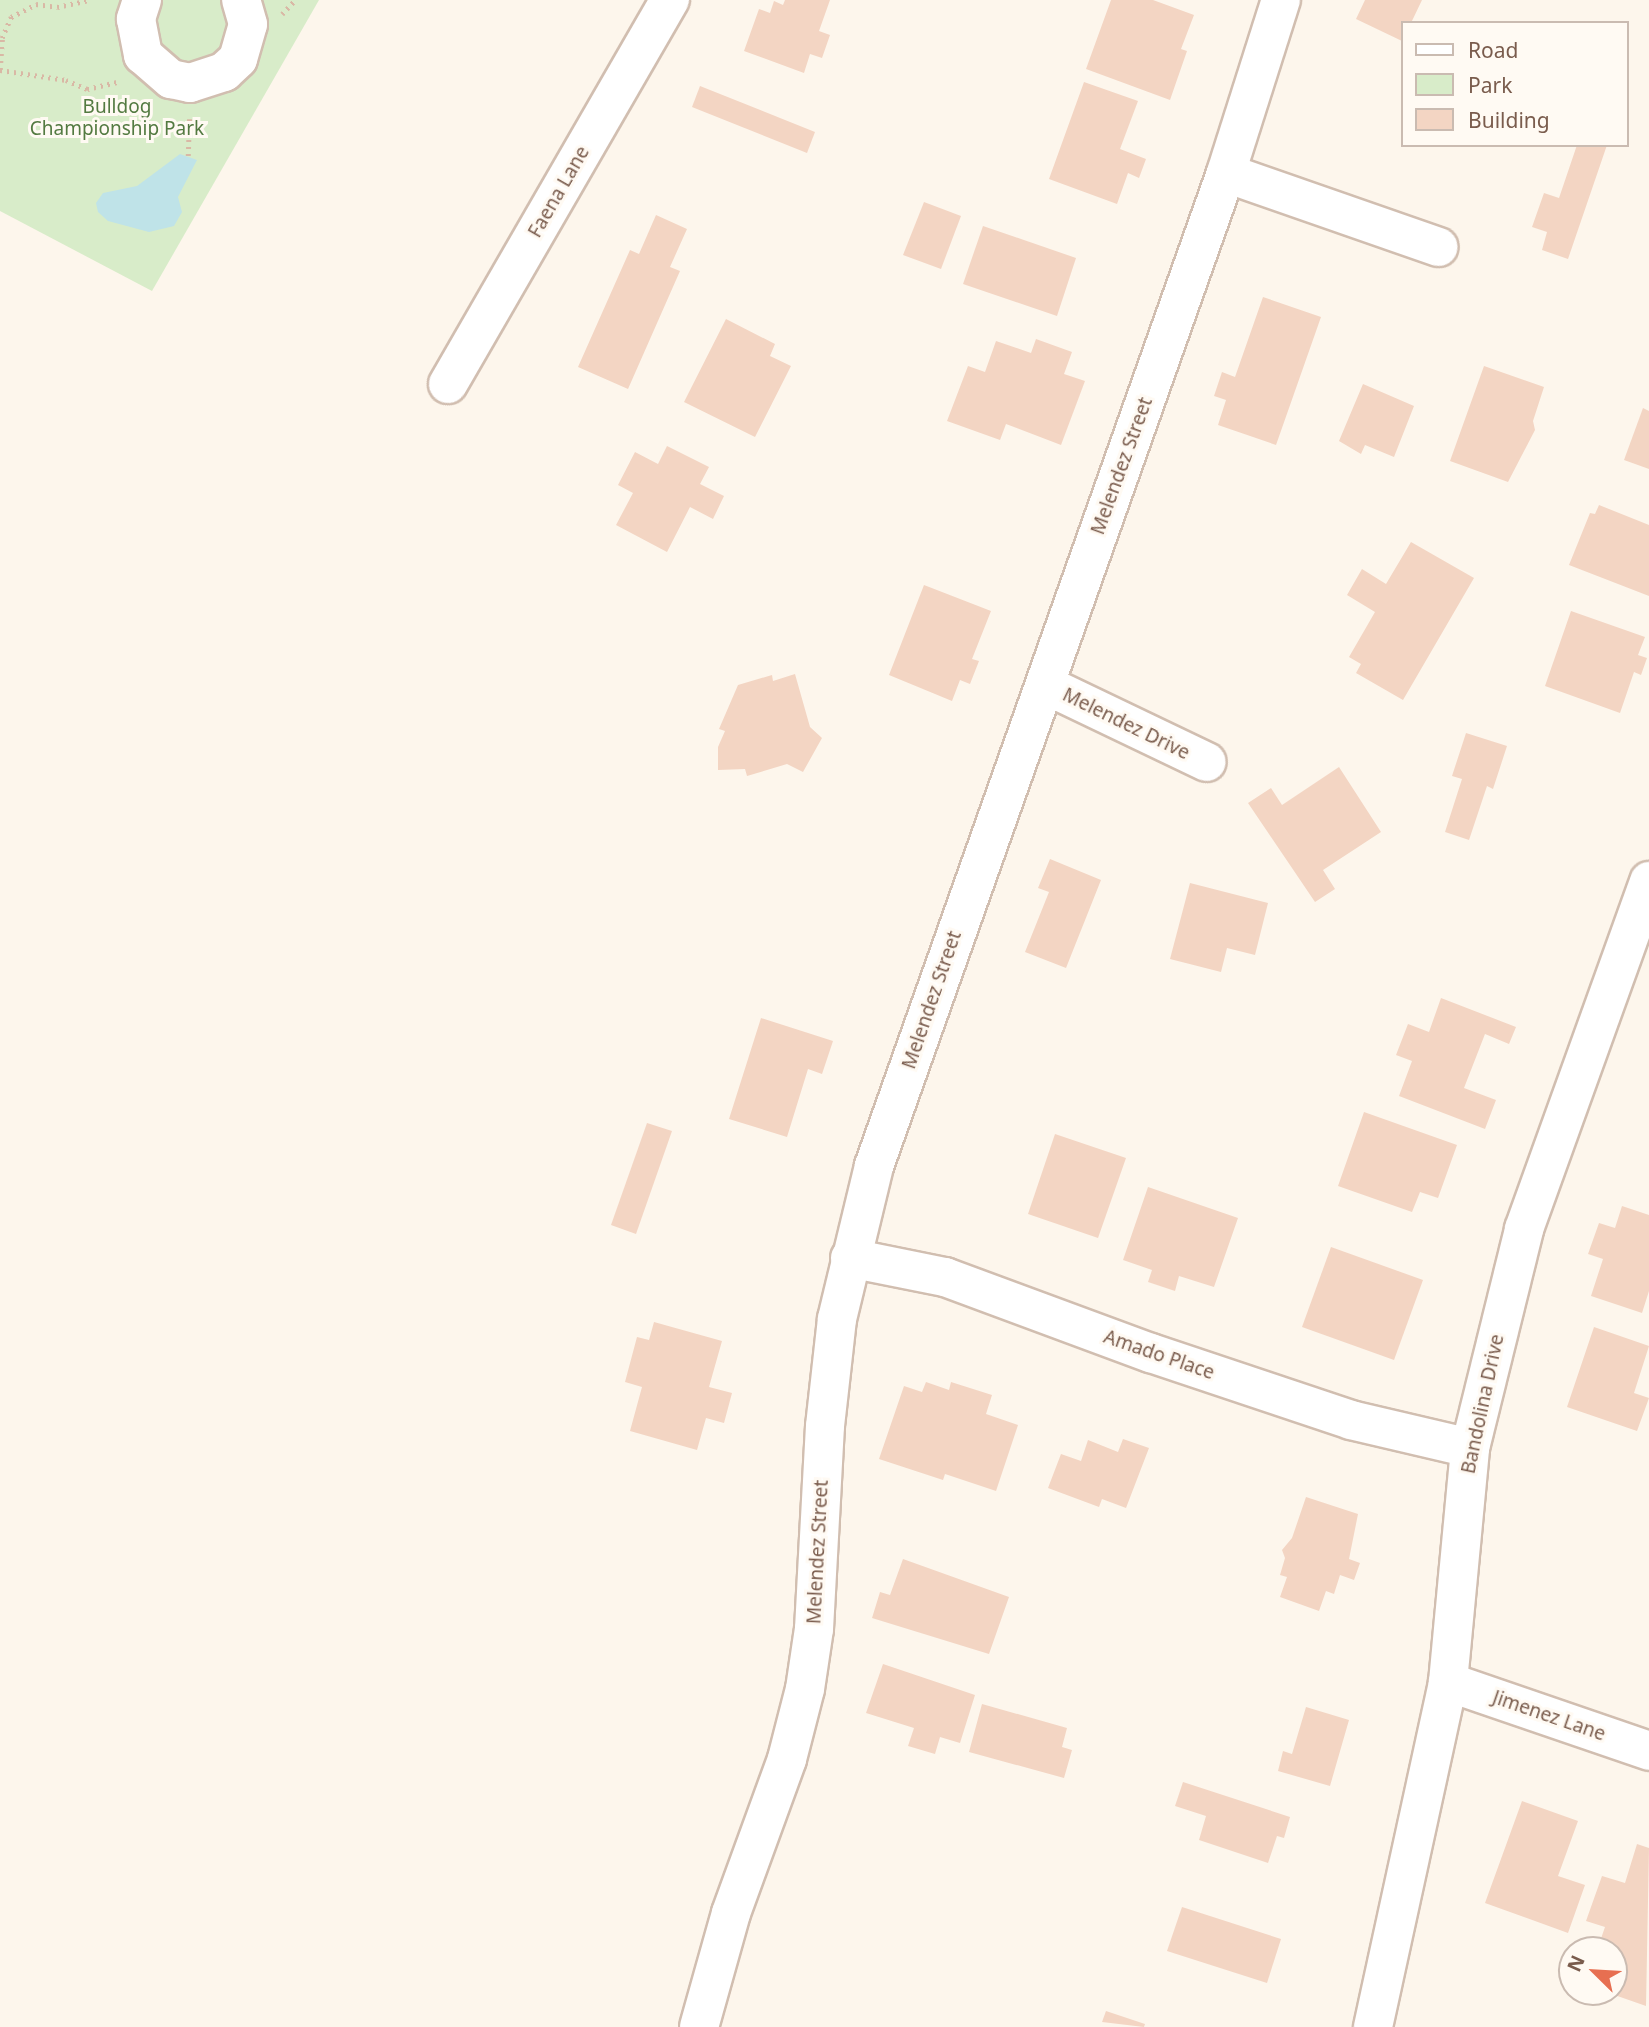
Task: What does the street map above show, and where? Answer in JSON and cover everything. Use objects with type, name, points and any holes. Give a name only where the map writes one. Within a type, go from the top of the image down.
[{"type":"street","points":[[142,0],[136,19],[143,55],[172,79],[190,83],[224,72],[237,59],[248,24],[241,0]]},
{"type":"street","name":"Faena Lane","points":[[447,384],[670,0]]},
{"type":"street","name":"Melendez Street","points":[[699,2027],[731,1913],[782,1772],[805,1689],[814,1629],[827,1413],[837,1319],[874,1166],[1226,173],[1281,0]]},
{"type":"street","points":[[1226,173],[1438,247]]},
{"type":"street","name":"Melendez Drive","points":[[1046,685],[1207,762]]},
{"type":"street","name":"Bandolina Drive","points":[[1373,2027],[1448,1682],[1470,1448],[1524,1229],[1649,881]]},
{"type":"street","name":"Amado Place","points":[[850,1258],[945,1277],[1151,1353],[1351,1420],[1470,1448]]},
{"type":"street","name":"Jimenez Lane","points":[[1448,1682],[1649,1751]]},
{"type":"path","points":[[90,0],[57,7],[36,4],[11,17],[2,38],[0,70],[66,80],[87,89],[121,80]]},
{"type":"path","points":[[188,156],[189,116]]},
{"type":"green space","name":"Bulldog Championship Park","points":[[0,0],[319,0],[152,291],[0,211]]},
{"type":"water","points":[[180,154],[197,160],[178,197],[182,212],[174,226],[149,232],[108,221],[98,212],[96,203],[103,193],[137,186]]},
{"type":"building","points":[[785,0],[830,0],[819,31],[830,35],[822,58],[810,54],[804,73],[744,51],[759,9],[770,13],[774,1],[783,5]]},
{"type":"building","points":[[1111,0],[1153,0],[1194,15],[1181,49],[1187,51],[1170,100],[1086,69]]},
{"type":"building","points":[[1365,0],[1422,0],[1412,21],[1400,21],[1400,40],[1356,19]]},
{"type":"building","points":[[1084,82],[1138,101],[1120,149],[1146,159],[1139,178],[1128,173],[1117,204],[1049,179]]},
{"type":"building","points":[[700,86],[815,132],[807,153],[692,107]]},
{"type":"building","points":[[1576,147],[1606,147],[1568,259],[1542,250],[1547,232],[1532,227],[1544,193],[1559,198]]},
{"type":"building","points":[[924,202],[961,216],[941,269],[903,255]]},
{"type":"building","points":[[656,215],[687,229],[670,267],[680,271],[628,389],[578,367],[630,250],[639,254]]},
{"type":"building","points":[[983,226],[1076,258],[1057,316],[963,284]]},
{"type":"building","points":[[1263,297],[1321,317],[1276,445],[1218,425],[1226,400],[1214,396],[1222,372],[1235,377]]},
{"type":"building","points":[[726,319],[775,344],[770,356],[791,366],[755,437],[684,402]]},
{"type":"building","points":[[1036,339],[1072,352],[1064,374],[1085,381],[1061,445],[1006,424],[1000,440],[947,421],[968,366],[985,372],[996,341],[1031,353]]},
{"type":"building","points":[[1484,366],[1544,387],[1533,421],[1535,430],[1508,482],[1450,461]]},
{"type":"building","points":[[1363,384],[1414,406],[1394,457],[1365,445],[1361,454],[1339,441]]},
{"type":"building","points":[[1643,408],[1649,411],[1649,469],[1624,460]]},
{"type":"building","points":[[667,446],[709,467],[700,484],[724,496],[713,519],[690,507],[667,552],[616,525],[633,493],[618,485],[635,452],[658,464]]},
{"type":"building","points":[[1599,505],[1649,525],[1649,596],[1569,565],[1590,513],[1595,514]]},
{"type":"building","points":[[1411,542],[1474,578],[1403,700],[1356,673],[1361,664],[1349,657],[1375,612],[1347,595],[1362,569],[1386,584]]},
{"type":"building","points":[[924,585],[991,611],[972,659],[979,661],[970,684],[960,680],[952,701],[889,675]]},
{"type":"building","points":[[1571,611],[1645,637],[1638,655],[1647,658],[1641,675],[1634,672],[1620,713],[1545,686]]},
{"type":"building","points":[[795,674],[810,727],[822,738],[803,772],[787,764],[747,776],[745,769],[718,770],[718,747],[725,731],[719,729],[738,685],[772,675],[773,681]]},
{"type":"building","points":[[1466,733],[1507,746],[1493,789],[1487,786],[1469,840],[1445,832],[1462,779],[1452,776]]},
{"type":"building","points":[[1339,767],[1381,832],[1323,870],[1335,889],[1315,902],[1248,803],[1271,788],[1282,805]]},
{"type":"building","points":[[1050,859],[1101,880],[1066,968],[1025,952],[1049,892],[1038,888]]},
{"type":"building","points":[[1190,883],[1268,903],[1255,955],[1227,948],[1221,972],[1170,959]]},
{"type":"building","points":[[1441,998],[1516,1027],[1509,1044],[1485,1034],[1464,1088],[1496,1100],[1485,1129],[1399,1096],[1412,1061],[1396,1055],[1408,1024],[1429,1032]]},
{"type":"building","points":[[761,1018],[833,1041],[822,1074],[808,1069],[787,1137],[729,1119]]},
{"type":"building","points":[[1364,1112],[1457,1145],[1438,1198],[1420,1192],[1412,1212],[1338,1186]]},
{"type":"building","points":[[647,1123],[672,1131],[636,1234],[611,1225]]},
{"type":"building","points":[[1055,1134],[1126,1158],[1098,1238],[1028,1214]]},
{"type":"building","points":[[1148,1187],[1238,1218],[1214,1287],[1179,1276],[1175,1291],[1148,1282],[1152,1270],[1123,1260]]},
{"type":"building","points":[[1622,1206],[1649,1215],[1649,1291],[1642,1313],[1591,1296],[1603,1259],[1588,1254],[1599,1223],[1615,1228]]},
{"type":"building","points":[[1331,1247],[1423,1280],[1394,1360],[1302,1327]]},
{"type":"building","points":[[654,1322],[722,1341],[709,1387],[732,1393],[724,1423],[706,1418],[697,1450],[630,1431],[642,1387],[625,1382],[637,1337],[649,1340]]},
{"type":"building","points":[[1594,1327],[1649,1346],[1634,1393],[1649,1398],[1637,1431],[1567,1407]]},
{"type":"building","points":[[926,1382],[949,1390],[951,1382],[992,1395],[986,1414],[1018,1425],[996,1491],[945,1474],[943,1480],[879,1459],[904,1386],[922,1392]]},
{"type":"building","points":[[1123,1439],[1149,1448],[1126,1508],[1102,1499],[1099,1507],[1048,1488],[1061,1454],[1081,1461],[1088,1440],[1118,1452]]},
{"type":"building","points":[[1306,1497],[1358,1514],[1349,1559],[1360,1563],[1354,1580],[1340,1575],[1334,1594],[1326,1591],[1319,1611],[1280,1597],[1287,1577],[1280,1575],[1285,1558],[1282,1550],[1292,1538]]},
{"type":"building","points":[[903,1559],[1009,1597],[989,1654],[872,1618],[880,1592],[890,1595]]},
{"type":"building","points":[[883,1664],[975,1695],[960,1743],[940,1737],[935,1754],[908,1746],[914,1728],[866,1713]]},
{"type":"building","points":[[982,1704],[1067,1728],[1062,1747],[1072,1750],[1064,1778],[969,1752]]},
{"type":"building","points":[[1306,1707],[1349,1720],[1330,1786],[1278,1771],[1283,1751],[1292,1754]]},
{"type":"building","points":[[1183,1782],[1290,1817],[1284,1838],[1277,1836],[1268,1863],[1199,1840],[1206,1816],[1175,1806]]},
{"type":"building","points":[[1522,1801],[1578,1821],[1558,1876],[1585,1885],[1568,1933],[1485,1903]]},
{"type":"building","points":[[1637,1844],[1649,1848],[1646,2006],[1628,2000],[1628,1936],[1602,1936],[1605,1927],[1586,1921],[1602,1876],[1625,1883]]},
{"type":"building","points":[[1182,1907],[1281,1939],[1267,1983],[1167,1951]]},
{"type":"building","points":[[1106,2011],[1145,2024],[1144,2027],[1102,2022]]}]
